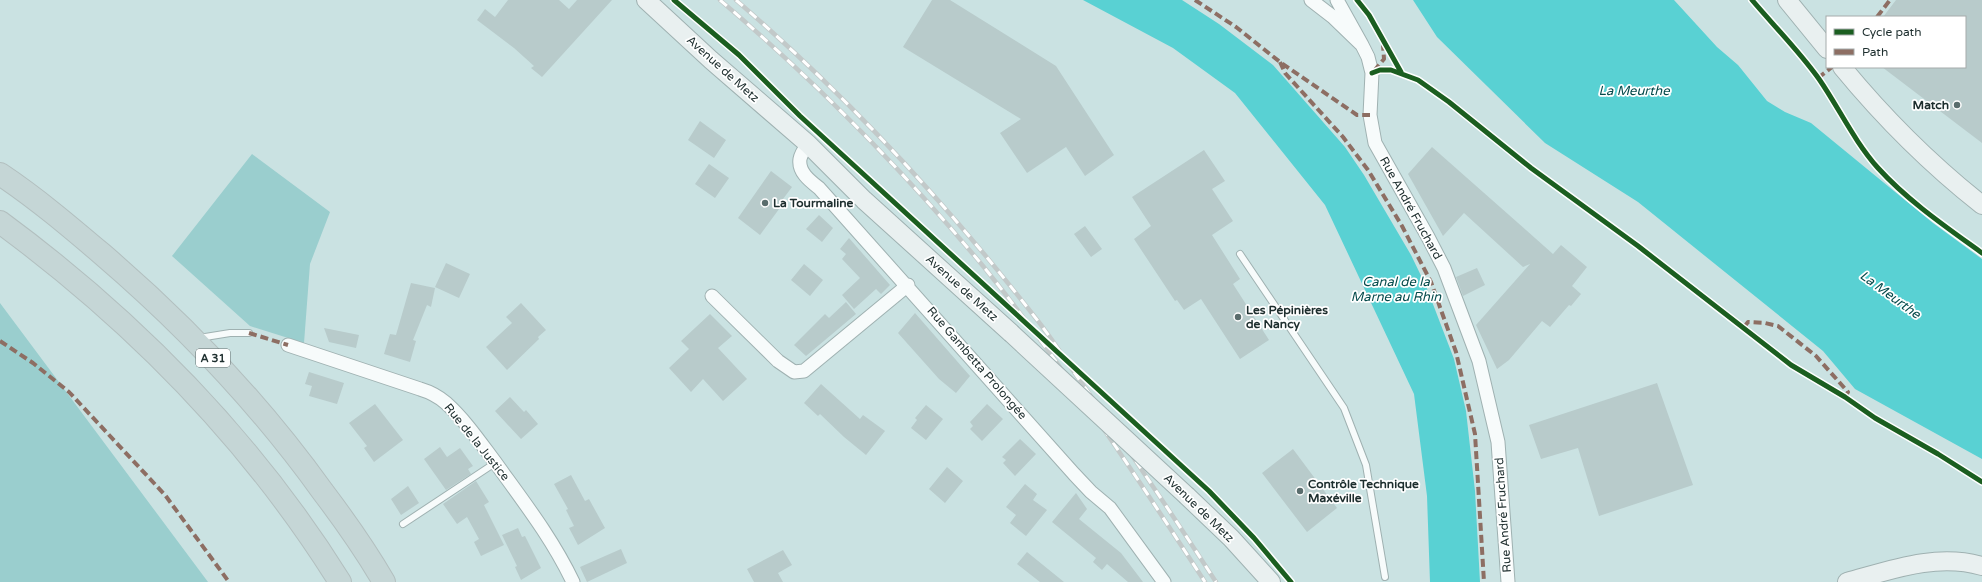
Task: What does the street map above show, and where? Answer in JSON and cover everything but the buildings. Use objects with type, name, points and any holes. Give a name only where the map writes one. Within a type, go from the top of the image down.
[{"type":"highway","name":"A 31","points":[[0,174],[76,231],[136,283],[195,338],[272,423],[350,529],[384,582]]},
{"type":"highway","points":[[0,222],[52,261],[139,337],[218,420],[250,457],[289,507],[340,582]]},
{"type":"main road","name":"Avenue de Metz","points":[[646,0],[711,60],[808,144],[864,200],[1011,333],[1187,496],[1231,538],[1272,582]]},
{"type":"main road","points":[[1787,0],[1826,48]]},
{"type":"main road","points":[[1843,68],[1866,97],[1909,143],[1955,184],[1982,205]]},
{"type":"main road","points":[[1847,582],[1910,565],[1934,561],[1956,562],[1982,566]]},
{"type":"street","name":"Rue André Fruchard","points":[[1311,0],[1333,17],[1362,45]]},
{"type":"street","name":"Rue André Fruchard","points":[[1337,0],[1362,45],[1368,58],[1372,73],[1370,115],[1375,143],[1441,263],[1479,361],[1498,442],[1508,582]]},
{"type":"street","name":"Rue Gambetta Prolongée","points":[[808,144],[800,159],[802,171],[806,178],[819,188],[908,285],[1074,474],[1091,492],[1110,508],[1164,582]]},
{"type":"street","points":[[712,296],[778,361],[794,372],[804,371],[908,285]]},
{"type":"street","name":"Rue de la Justice","points":[[288,345],[433,394],[446,403],[458,415],[495,462],[553,543],[573,582]]},
{"type":"lane","points":[[1240,254],[1344,408],[1366,465],[1385,577]]},
{"type":"lane","points":[[195,338],[230,333],[249,333]]},
{"type":"lane","points":[[403,524],[495,462]]},
{"type":"shaded area","points":[[252,154],[330,212],[310,264],[304,343],[250,326],[172,256]]},
{"type":"shaded area","points":[[0,303],[208,582],[0,582]]},
{"type":"water","name":"Canal de la Marne au Rhin","points":[[1083,0],[1182,0],[1219,24],[1273,65],[1345,147],[1364,175],[1411,255],[1426,286],[1454,359],[1466,411],[1475,491],[1480,582],[1430,582],[1427,496],[1414,394],[1325,205],[1235,93],[1173,48]]},
{"type":"water","name":"La Meurthe","points":[[1413,0],[1674,0],[1717,47],[1738,65],[1767,101],[1785,112],[1811,123],[1933,223],[1982,259],[1982,459],[1855,389],[1823,351],[1638,202],[1545,143],[1437,37]]},
{"type":"railway","points":[[720,0],[824,94],[890,161],[953,230],[1013,304],[1070,381],[1205,582]]},
{"type":"railway","points":[[736,0],[817,74],[857,113],[932,194],[1004,278],[1056,346],[1136,461],[1216,582]]},
{"type":"marked path","points":[[1195,0],[1236,27],[1280,62],[1357,115],[1370,115]]},
{"type":"marked path","points":[[1878,16],[1890,0]]},
{"type":"marked path","points":[[1374,71],[1384,59],[1383,45]]},
{"type":"marked path","points":[[1280,62],[1285,73],[1343,137],[1368,170],[1402,226],[1431,282],[1456,352],[1475,434],[1484,582]]},
{"type":"marked path","points":[[1818,78],[1831,68]]},
{"type":"marked path","points":[[1744,327],[1748,322],[1765,323],[1778,326],[1816,356],[1848,392],[1845,397]]},
{"type":"marked path","points":[[249,333],[288,345]]},
{"type":"marked path","points":[[0,341],[33,363],[69,392],[165,495],[229,582]]},
{"type":"cycle path","points":[[674,0],[739,55],[800,116],[1209,491],[1254,538],[1291,582]]},
{"type":"cycle path","points":[[1357,0],[1369,15],[1401,72]]},
{"type":"cycle path","points":[[1752,0],[1819,79],[1861,147],[1878,168],[1915,203],[1982,253]]},
{"type":"cycle path","points":[[1372,73],[1380,70],[1391,70],[1418,80],[1449,102],[1531,168],[1638,246],[1791,365],[1845,397],[1875,418],[1938,454],[1982,482]]},
{"type":"place","name":"Match","points":[[1957,105]]},
{"type":"place","name":"La Tourmaline","points":[[765,203]]},
{"type":"place","name":"Les Pépinières de Nancy","points":[[1238,317]]},
{"type":"place","name":"Contrôle Technique Maxéville","points":[[1300,491]]}]
